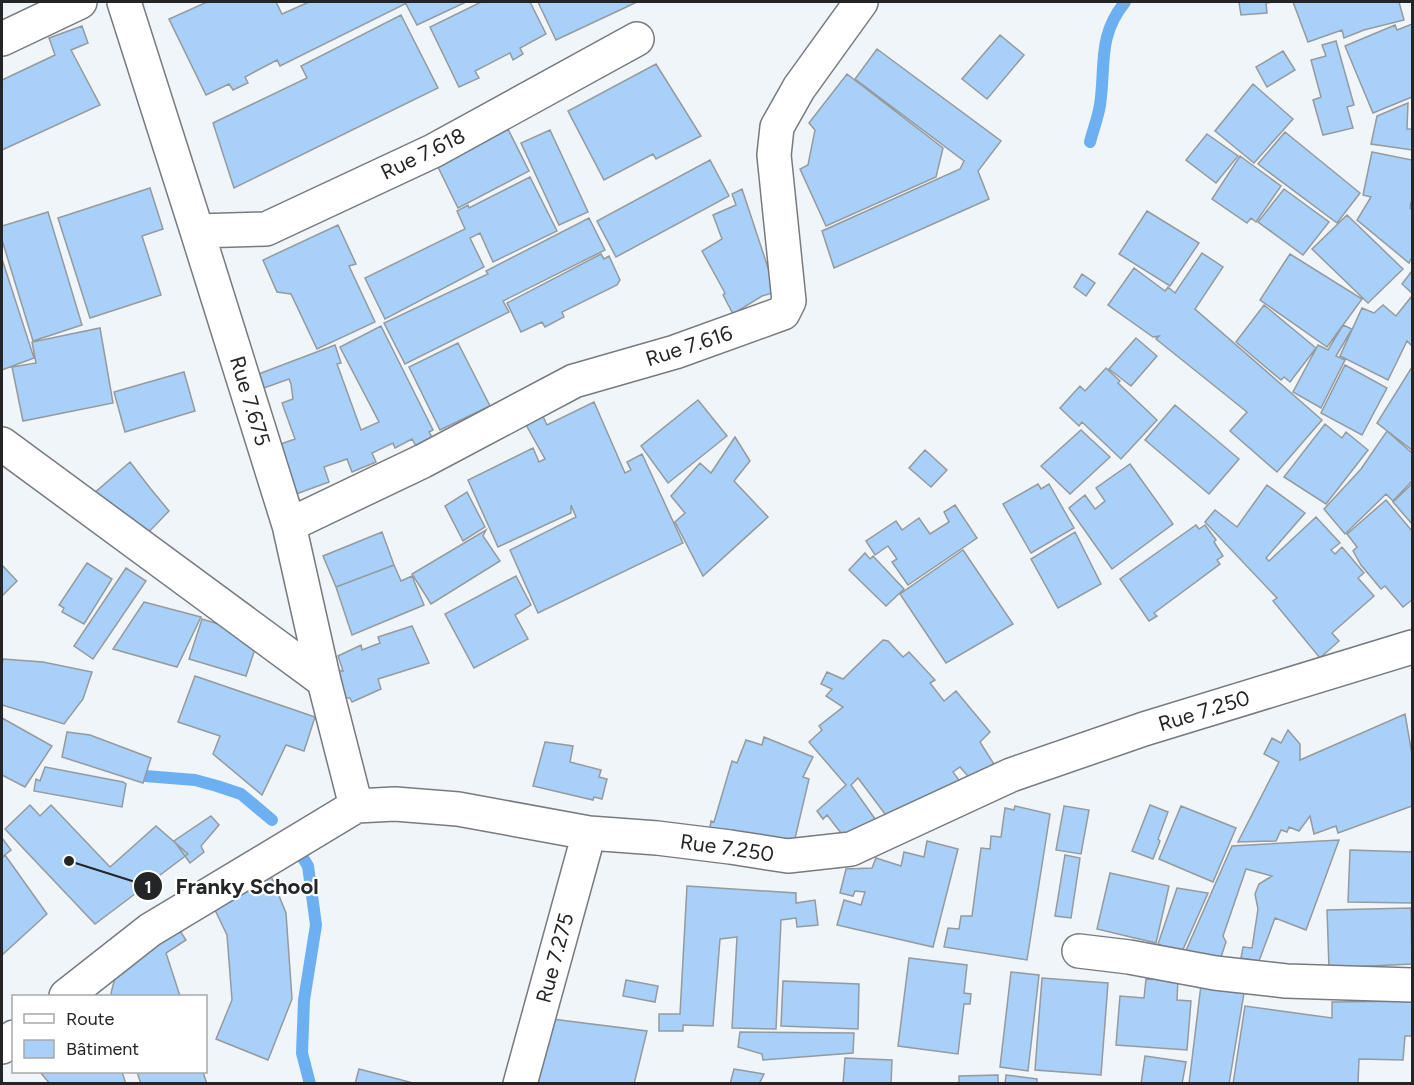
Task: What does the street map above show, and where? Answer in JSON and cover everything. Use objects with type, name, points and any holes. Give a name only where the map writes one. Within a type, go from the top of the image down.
[{"type":"street","points":[[2,39],[80,2]]},
{"type":"street","name":"Rue 7.675","points":[[124,2],[289,525],[324,681],[356,806]]},
{"type":"street","name":"Rue 7.616","points":[[289,525],[423,461],[574,381],[675,352],[783,313],[789,301],[774,155],[777,127],[799,88],[861,2]]},
{"type":"street","name":"Rue 7.618","points":[[197,231],[266,229],[433,151],[637,39]]},
{"type":"street","points":[[2,444],[324,681]]},
{"type":"street","name":"Rue 7.250","points":[[67,995],[150,930],[356,806],[394,804],[458,809],[589,833],[657,838],[788,856],[851,849],[1011,776],[1144,729],[1413,647]]},
{"type":"street","name":"Rue 7.275","points":[[520,1083],[589,833]]},
{"type":"street","points":[[1079,951],[1129,957],[1215,973],[1286,981],[1413,985]]},
{"type":"building","points":[[207,2],[276,2],[282,14],[309,2],[404,2],[405,4],[280,66],[277,60],[245,77],[248,83],[233,90],[229,84],[206,95],[169,19]]},
{"type":"building","points":[[405,2],[466,2],[417,25]]},
{"type":"building","points":[[481,2],[530,2],[546,34],[520,48],[523,54],[513,60],[510,53],[475,71],[479,78],[459,87],[430,27]]},
{"type":"building","points":[[538,2],[637,2],[556,40]]},
{"type":"building","points":[[1239,2],[1273,2],[1266,3],[1267,13],[1241,15]]},
{"type":"building","points":[[1293,2],[1399,2],[1404,20],[1364,30],[1344,38],[1342,30],[1308,42]]},
{"type":"building","points":[[401,15],[438,88],[234,188],[213,123],[307,78],[301,66]]},
{"type":"building","points":[[1412,24],[1412,97],[1373,113],[1345,46],[1395,25],[1397,30]]},
{"type":"building","points":[[82,26],[88,43],[71,50],[100,105],[2,150],[2,80],[55,55],[49,38]]},
{"type":"building","points":[[1000,35],[1024,55],[987,99],[962,79]]},
{"type":"building","points":[[1336,41],[1354,105],[1347,107],[1353,128],[1323,135],[1313,100],[1321,97],[1311,60],[1326,56],[1322,45]]},
{"type":"building","points":[[877,49],[1001,141],[978,171],[989,199],[834,268],[822,231],[960,169],[964,161],[855,79]]},
{"type":"building","points":[[1283,51],[1295,70],[1267,87],[1256,67]]},
{"type":"building","points":[[656,64],[701,136],[656,159],[653,154],[604,180],[568,111]]},
{"type":"building","points":[[847,74],[943,148],[936,177],[826,226],[800,169],[808,165],[815,130],[809,123]]},
{"type":"building","points":[[1253,84],[1293,119],[1254,163],[1215,131]]},
{"type":"building","points":[[1408,103],[1407,129],[1412,129],[1412,150],[1371,144],[1377,116]]},
{"type":"building","points":[[508,129],[529,171],[458,208],[437,165]]},
{"type":"building","points":[[550,130],[588,212],[559,225],[521,143]]},
{"type":"building","points":[[1285,132],[1360,193],[1337,223],[1258,164]]},
{"type":"building","points":[[1207,134],[1238,156],[1216,183],[1186,160]]},
{"type":"building","points":[[1372,152],[1412,160],[1410,208],[1412,210],[1412,257],[1409,263],[1357,220],[1371,197],[1363,195]]},
{"type":"building","points":[[1240,156],[1281,186],[1256,222],[1251,218],[1247,223],[1212,199]]},
{"type":"building","points":[[710,160],[729,196],[616,257],[597,221]]},
{"type":"building","points":[[530,177],[557,231],[493,262],[480,233],[470,238],[484,267],[385,319],[365,278],[465,229],[457,211],[468,205],[469,208]]},
{"type":"building","points":[[150,188],[163,229],[142,236],[161,295],[90,318],[58,218]]},
{"type":"building","points":[[742,189],[776,292],[762,296],[733,314],[723,295],[725,293],[702,251],[722,239],[713,215],[736,205],[732,194]]},
{"type":"building","points":[[1284,189],[1329,222],[1303,255],[1258,222]]},
{"type":"building","points":[[1147,211],[1199,243],[1170,286],[1119,254]]},
{"type":"building","points":[[48,212],[82,325],[33,341],[2,240],[2,226]]},
{"type":"building","points":[[1347,215],[1403,269],[1368,303],[1312,249]]},
{"type":"building","points":[[589,218],[605,250],[503,301],[509,312],[405,364],[384,323],[488,274],[486,271]]},
{"type":"building","points":[[338,225],[356,264],[349,266],[375,322],[317,349],[291,294],[277,292],[263,260]]},
{"type":"building","points":[[1202,253],[1223,267],[1195,309],[1322,420],[1277,472],[1230,431],[1247,412],[1156,339],[1159,336],[1153,337],[1108,305],[1134,268],[1165,291],[1168,287],[1175,293]]},
{"type":"building","points":[[601,254],[604,259],[609,256],[620,280],[617,285],[562,312],[564,317],[545,327],[542,322],[521,332],[507,303]]},
{"type":"building","points":[[1290,254],[1362,299],[1327,347],[1260,300]]},
{"type":"building","points":[[2,259],[34,358],[2,370]]},
{"type":"building","points":[[1412,271],[1412,293],[1402,284]]},
{"type":"building","points":[[1082,274],[1095,283],[1086,296],[1074,287]]},
{"type":"building","points":[[1412,296],[1412,346],[1407,341],[1388,380],[1340,356],[1362,308],[1374,313],[1383,305],[1396,316]]},
{"type":"building","points":[[1264,305],[1316,348],[1290,382],[1284,377],[1281,380],[1236,342]]},
{"type":"building","points":[[1343,325],[1352,329],[1336,356],[1345,360],[1321,408],[1293,392],[1318,345],[1328,350]]},
{"type":"building","points":[[381,326],[433,430],[429,432],[433,439],[417,448],[412,439],[395,448],[393,443],[372,453],[376,462],[352,472],[347,459],[324,467],[329,482],[296,494],[278,445],[295,439],[282,403],[293,399],[291,384],[289,379],[261,389],[256,375],[335,345],[341,363],[337,364],[361,430],[379,422],[340,347]]},
{"type":"building","points":[[100,328],[113,403],[23,421],[12,367],[36,363],[32,342]]},
{"type":"building","points":[[1136,338],[1157,356],[1131,386],[1109,369]]},
{"type":"building","points":[[458,343],[490,406],[440,430],[409,367]]},
{"type":"building","points":[[1345,365],[1387,388],[1362,435],[1321,413]]},
{"type":"building","points":[[1412,367],[1412,450],[1377,423]]},
{"type":"building","points":[[1106,368],[1120,381],[1118,383],[1157,420],[1121,459],[1082,422],[1079,426],[1060,408],[1080,386],[1085,391]]},
{"type":"building","points":[[184,372],[195,411],[125,432],[114,392]]},
{"type":"building","points":[[698,400],[727,436],[668,483],[641,446]]},
{"type":"building","points":[[594,402],[625,473],[631,470],[627,462],[642,454],[683,543],[538,613],[510,550],[576,517],[571,505],[571,513],[498,547],[468,480],[533,448],[539,462],[545,459],[525,423],[542,414],[547,425]]},
{"type":"building","points":[[1175,405],[1239,459],[1209,494],[1145,440]]},
{"type":"building","points":[[1325,424],[1342,438],[1346,432],[1368,450],[1326,504],[1284,477]]},
{"type":"building","points":[[1081,430],[1110,457],[1070,494],[1041,466]]},
{"type":"building","points":[[1387,431],[1412,453],[1412,481],[1393,501],[1386,494],[1345,534],[1324,509],[1361,469]]},
{"type":"building","points":[[735,437],[750,461],[734,481],[768,517],[703,576],[675,522],[685,513],[671,496],[700,463],[711,473]]},
{"type":"building","points":[[925,450],[947,470],[931,487],[909,468]]},
{"type":"building","points":[[130,462],[169,511],[142,539],[93,494]]},
{"type":"building","points":[[1130,464],[1173,524],[1112,569],[1069,508],[1085,495],[1095,509],[1105,501],[1096,488]]},
{"type":"building","points":[[1038,484],[1041,489],[1049,484],[1074,528],[1031,553],[1003,504]]},
{"type":"building","points":[[1412,484],[1412,524],[1393,502]]},
{"type":"building","points":[[1267,485],[1305,513],[1266,558],[1269,561],[1316,517],[1340,543],[1331,550],[1335,554],[1342,547],[1364,573],[1358,578],[1374,596],[1332,633],[1339,641],[1320,658],[1273,601],[1277,598],[1205,522],[1215,510],[1237,527]]},
{"type":"building","points":[[467,492],[485,527],[463,541],[445,506]]},
{"type":"building","points":[[1386,500],[1412,531],[1412,600],[1403,607],[1385,586],[1381,589],[1361,565],[1353,551],[1357,547],[1347,534]]},
{"type":"building","points":[[955,505],[977,538],[908,585],[892,562],[897,559],[888,546],[875,555],[866,541],[896,521],[902,530],[919,518],[930,534],[949,522],[944,512]]},
{"type":"building","points":[[1196,525],[1199,529],[1205,525],[1216,540],[1214,542],[1223,556],[1217,560],[1220,564],[1154,613],[1157,616],[1149,621],[1120,579]]},
{"type":"building","points":[[486,530],[483,536],[500,561],[431,604],[412,574]]},
{"type":"building","points":[[382,532],[394,565],[336,587],[323,556]]},
{"type":"building","points":[[1075,532],[1101,584],[1058,608],[1031,559]]},
{"type":"building","points":[[963,550],[1013,624],[946,663],[900,594]]},
{"type":"building","points":[[865,553],[870,559],[873,556],[904,589],[886,606],[849,570]]},
{"type":"building","points":[[87,563],[112,579],[84,624],[62,612],[64,608],[59,605]]},
{"type":"building","points":[[2,565],[17,581],[2,596]]},
{"type":"building","points":[[394,565],[401,581],[412,576],[424,605],[352,635],[336,587]]},
{"type":"building","points":[[126,568],[146,581],[93,659],[74,646]]},
{"type":"building","points":[[516,576],[531,605],[515,615],[528,639],[474,668],[445,614]]},
{"type":"building","points":[[144,602],[201,617],[177,667],[113,649]]},
{"type":"building","points":[[202,619],[259,637],[246,676],[189,659]]},
{"type":"building","points":[[412,626],[429,663],[378,679],[381,689],[352,702],[350,698],[342,698],[335,670],[343,671],[338,656],[361,645],[362,650],[380,643],[378,637]]},
{"type":"building","points":[[883,640],[888,641],[903,657],[909,652],[935,680],[930,683],[944,701],[956,691],[990,732],[980,742],[997,769],[974,783],[960,767],[953,772],[961,783],[947,793],[943,788],[891,822],[858,778],[851,785],[878,823],[848,842],[827,815],[823,819],[817,811],[846,785],[809,742],[822,730],[819,726],[843,707],[826,696],[832,689],[821,684],[827,672],[843,679]]},
{"type":"building","points":[[3,659],[43,662],[92,672],[83,699],[64,724],[2,705]]},
{"type":"building","points":[[195,676],[315,717],[304,751],[286,745],[262,795],[213,754],[220,736],[178,722]]},
{"type":"building","points":[[1405,714],[1412,754],[1412,806],[1338,833],[1336,826],[1314,834],[1310,816],[1299,831],[1289,827],[1287,832],[1281,830],[1276,841],[1238,842],[1279,762],[1264,754],[1272,738],[1281,743],[1288,730],[1300,744],[1300,760]]},
{"type":"building","points":[[2,718],[52,746],[25,787],[2,775]]},
{"type":"building","points":[[67,732],[90,735],[151,758],[143,783],[62,757]]},
{"type":"building","points":[[764,737],[813,757],[803,777],[809,779],[792,851],[708,840],[711,821],[714,822],[732,761],[737,763],[746,740],[762,745]]},
{"type":"building","points":[[545,742],[573,746],[570,762],[601,770],[599,777],[607,779],[602,799],[594,797],[593,800],[533,786]]},
{"type":"building","points":[[45,767],[123,782],[126,784],[122,807],[34,791],[36,779],[40,781]]},
{"type":"building","points":[[30,805],[40,816],[51,805],[110,867],[156,826],[188,854],[95,924],[5,829]]},
{"type":"building","points":[[1150,805],[1168,812],[1153,859],[1132,851]]},
{"type":"building","points":[[1015,806],[1050,814],[1027,960],[944,947],[948,928],[959,929],[961,916],[972,916],[981,848],[990,849],[991,836],[1001,837],[1005,808],[1014,810]]},
{"type":"building","points":[[1064,806],[1089,810],[1081,854],[1056,850]]},
{"type":"building","points":[[1181,806],[1236,828],[1213,882],[1159,859]]},
{"type":"building","points":[[211,816],[219,825],[201,846],[204,852],[190,863],[174,841]]},
{"type":"building","points":[[2,838],[11,850],[2,857]]},
{"type":"building","points":[[1339,840],[1306,930],[1275,918],[1259,961],[1241,958],[1243,947],[1252,948],[1258,909],[1255,894],[1259,884],[1272,876],[1246,869],[1223,936],[1226,942],[1220,960],[1184,955],[1232,846]]},
{"type":"building","points":[[927,841],[958,849],[933,947],[837,925],[844,900],[861,905],[865,892],[855,891],[853,896],[840,893],[846,869],[872,868],[876,858],[901,866],[904,852],[924,857]]},
{"type":"building","points":[[1350,850],[1412,852],[1412,903],[1348,902]]},
{"type":"building","points":[[5,855],[47,914],[2,955],[2,858]]},
{"type":"building","points":[[1065,855],[1080,858],[1071,918],[1055,916]]},
{"type":"building","points":[[1110,873],[1169,886],[1156,943],[1097,929]]},
{"type":"building","points":[[271,876],[286,913],[292,999],[268,1060],[216,1039],[232,1000],[227,935],[215,910]]},
{"type":"building","points":[[687,886],[796,893],[796,903],[815,900],[818,925],[797,927],[796,918],[781,920],[776,1029],[732,1028],[737,937],[720,939],[713,1026],[683,1025],[683,1031],[659,1031],[659,1014],[680,1014]]},
{"type":"building","points":[[1177,888],[1208,893],[1181,954],[1158,944]]},
{"type":"building","points":[[1411,908],[1412,964],[1329,968],[1327,910]]},
{"type":"building","points":[[178,928],[186,940],[166,953],[180,995],[112,995],[115,978]]},
{"type":"building","points":[[909,958],[967,965],[964,993],[971,994],[970,1004],[964,1004],[958,1054],[898,1046]]},
{"type":"building","points":[[1011,972],[1039,975],[1028,1071],[1000,1067]]},
{"type":"building","points":[[1042,978],[1108,983],[1101,1075],[1035,1070]]},
{"type":"building","points":[[1146,979],[1178,980],[1177,1000],[1191,1001],[1187,1050],[1116,1045],[1120,996],[1144,998]]},
{"type":"building","points":[[626,980],[658,986],[655,1002],[623,996]]},
{"type":"building","points":[[783,981],[859,984],[858,1029],[781,1026]]},
{"type":"building","points":[[1201,985],[1244,993],[1229,1084],[1189,1084]]},
{"type":"building","points":[[1412,1001],[1412,1036],[1405,1036],[1403,1060],[1359,1059],[1358,1084],[1233,1084],[1245,1006],[1332,1018],[1332,1002]]},
{"type":"building","points":[[552,1019],[647,1031],[634,1084],[528,1084]]},
{"type":"building","points":[[740,1032],[854,1033],[853,1053],[763,1060],[762,1054],[738,1047]]},
{"type":"building","points":[[1145,1056],[1186,1062],[1182,1084],[1141,1084]]},
{"type":"building","points":[[845,1058],[892,1060],[891,1084],[843,1084]]},
{"type":"building","points":[[359,1069],[417,1084],[355,1084]]},
{"type":"building","points":[[734,1069],[764,1074],[759,1084],[730,1084]]},
{"type":"building","points":[[41,1073],[122,1073],[126,1084],[50,1084]]},
{"type":"building","points":[[137,1073],[203,1073],[207,1084],[141,1084]]},
{"type":"building","points":[[998,1075],[998,1084],[959,1084],[959,1076]]},
{"type":"building","points":[[1006,1075],[1037,1079],[1037,1084],[1005,1084]]},
{"type":"waterway","points":[[1090,142],[1100,105],[1106,39],[1116,15],[1125,2]]},
{"type":"waterway","points":[[145,776],[195,780],[241,794],[272,820]]},
{"type":"waterway","points":[[294,844],[308,866],[316,925],[304,1000],[302,1053],[310,1084]]},
{"type":"place","name":"Franky School","points":[[69,861]]}]
